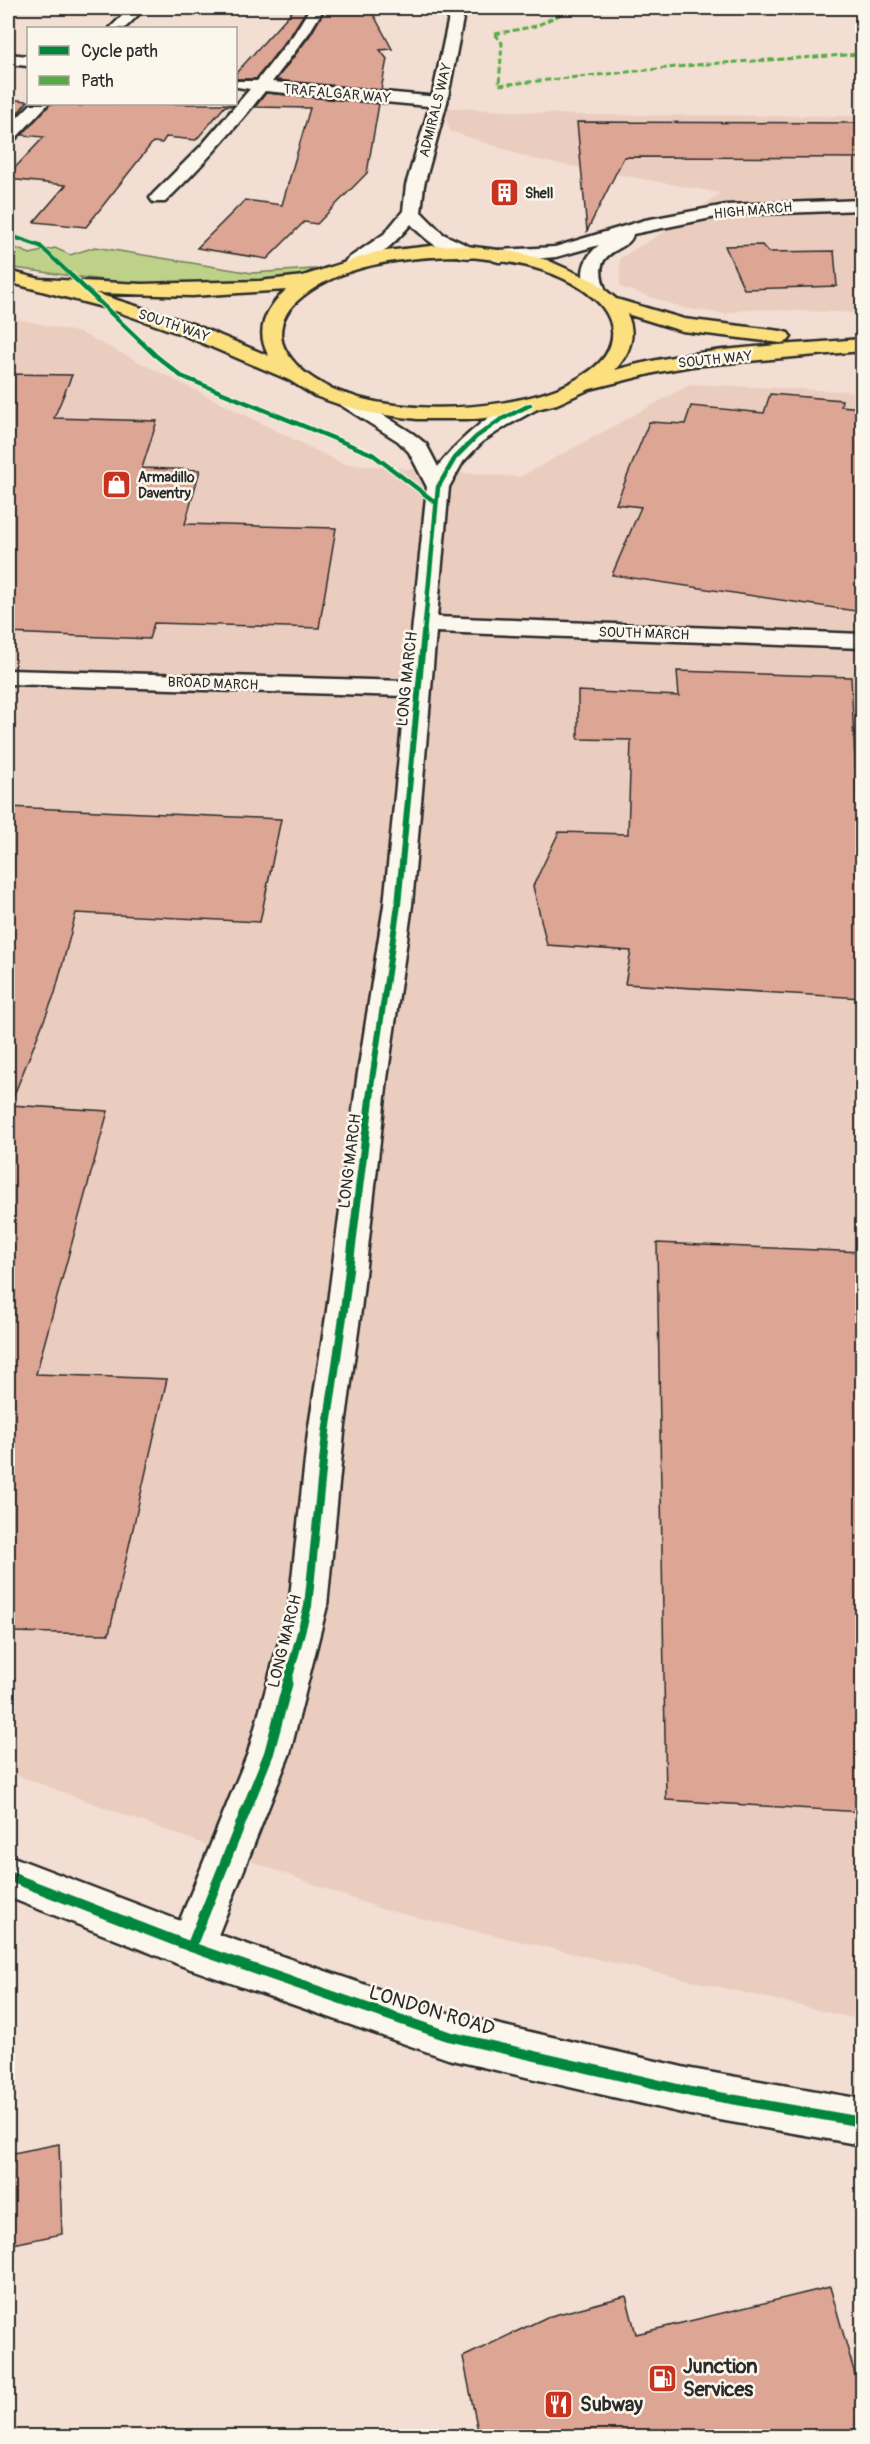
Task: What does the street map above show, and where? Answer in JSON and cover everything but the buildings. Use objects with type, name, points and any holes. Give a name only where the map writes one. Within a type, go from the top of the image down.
[{"type":"main road","name":"SOUTH WAY","points":[[41,284],[154,291],[277,285],[314,279],[353,264],[410,254],[469,253],[499,256],[554,269],[578,279],[604,297],[666,321],[699,328],[862,345]]},
{"type":"main road","name":"SOUTH WAY","points":[[8,276],[190,330],[237,348],[346,400],[389,410],[436,414],[485,413],[530,405],[618,375],[674,363],[862,345]]},
{"type":"main road","points":[[301,379],[279,359],[270,338],[273,316],[289,296],[314,279]]},
{"type":"main road","points":[[570,392],[597,376],[614,359],[622,340],[621,321],[604,297]]},
{"type":"street","points":[[118,27],[138,8]]},
{"type":"street","points":[[159,198],[204,155],[262,86],[309,23],[317,8]]},
{"type":"street","name":"ADMIRALS WAY","points":[[412,212],[415,185],[439,102],[458,8]]},
{"type":"street","points":[[8,59],[27,62]]},
{"type":"street","name":"TRAFALGAR WAY","points":[[237,83],[439,102]]},
{"type":"street","points":[[8,135],[39,105]]},
{"type":"street","name":"HIGH MARCH","points":[[499,256],[556,252],[645,225],[726,210],[862,205]]},
{"type":"street","points":[[353,264],[390,238],[412,212],[422,227],[431,235],[469,253]]},
{"type":"street","name":"HIGH MARCH","points":[[604,297],[590,274],[599,254],[645,225]]},
{"type":"street","points":[[346,400],[405,437],[418,449],[438,487]]},
{"type":"street","name":"LONG MARCH","points":[[190,1947],[269,1753],[308,1606],[326,1433],[344,1310],[372,1079],[398,905],[438,487],[448,466],[459,451],[474,437],[490,425],[530,405]]},
{"type":"street","name":"SOUTH MARCH","points":[[426,624],[862,641]]},
{"type":"street","name":"BROAD MARCH","points":[[8,677],[418,689]]},
{"type":"street","name":"LONDON ROAD","points":[[8,1876],[190,1947],[448,2036],[691,2092],[862,2122]]},
{"type":"shaded area","points":[[441,107],[576,115],[862,116],[862,313],[750,309],[725,314],[684,308],[620,287],[620,258],[691,216],[720,193],[533,159],[450,131]]},
{"type":"shaded area","points":[[8,317],[81,333],[343,464],[520,477],[691,384],[862,392],[862,2020],[381,1909],[8,1772]]},
{"type":"green space","points":[[8,245],[30,254],[55,248],[70,255],[95,247],[252,273],[314,269],[293,277],[237,285],[139,284],[8,267]]},
{"type":"marked path","points":[[495,34],[536,26],[574,8]]},
{"type":"marked path","points":[[495,34],[502,43],[499,85],[706,64],[862,54]]},
{"type":"cycle path","points":[[8,235],[40,246],[155,355],[181,376],[372,454],[435,502]]},
{"type":"cycle path","points":[[191,1947],[269,1753],[308,1606],[326,1433],[344,1310],[372,1079],[398,905],[438,487],[455,458],[476,437],[500,420],[530,405]]},
{"type":"cycle path","points":[[8,1876],[191,1947],[448,2036],[691,2092],[862,2122]]},
{"type":"place","name":"Shell","points":[[504,193]]},
{"type":"place","name":"Armadillo Daventry","points":[[117,485]]},
{"type":"place","name":"Junction Services","points":[[662,2378]]},
{"type":"place","name":"Subway","points":[[559,2404]]}]
